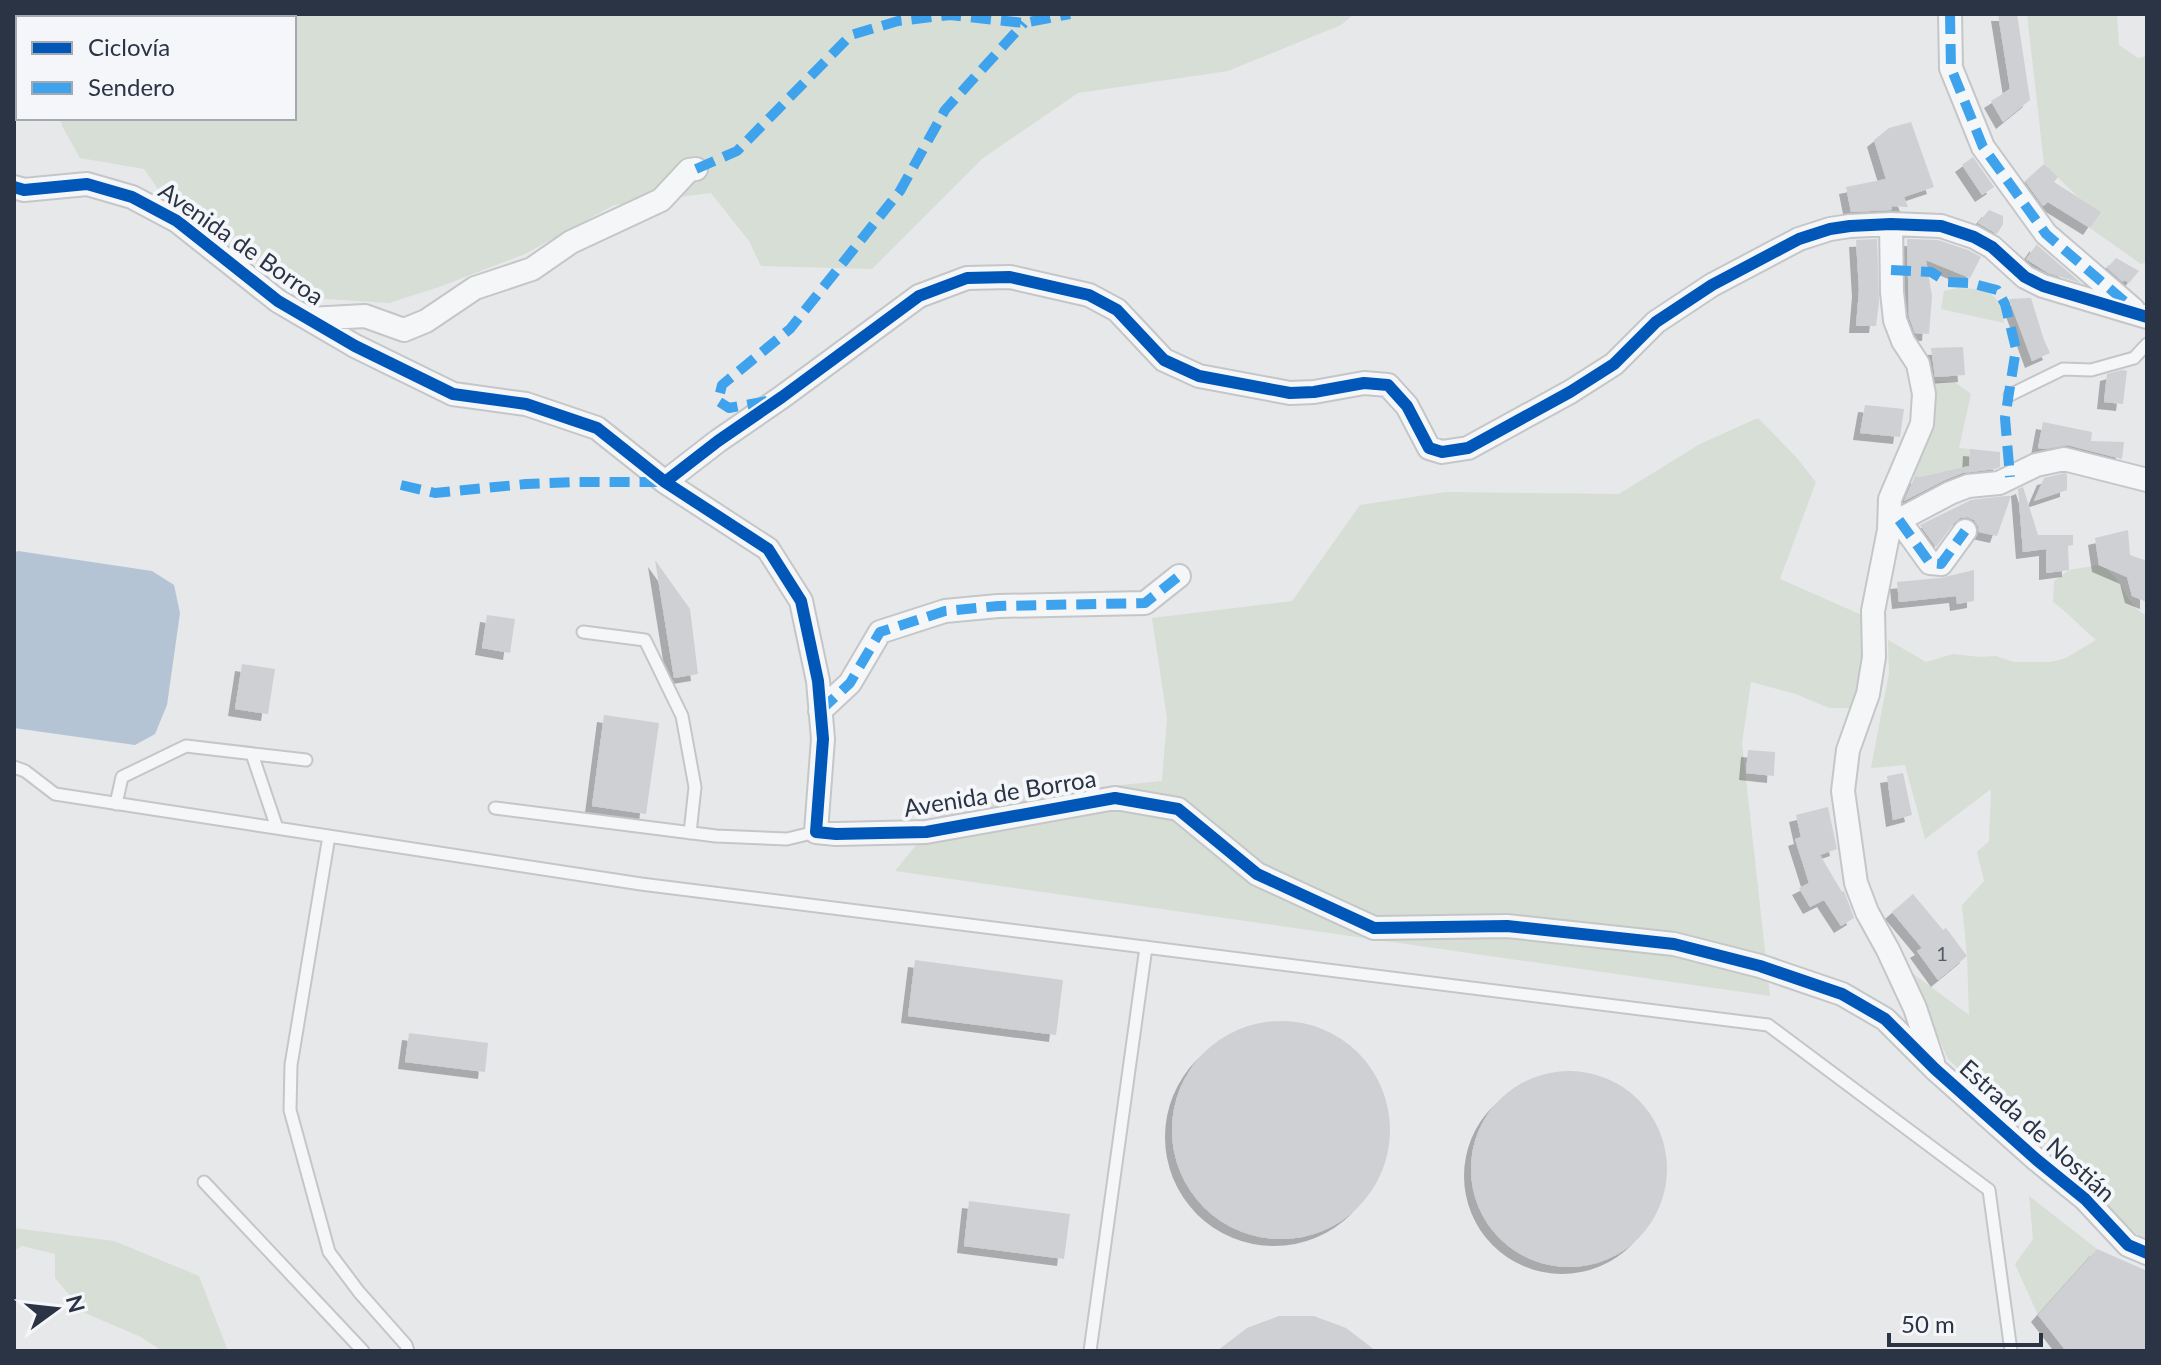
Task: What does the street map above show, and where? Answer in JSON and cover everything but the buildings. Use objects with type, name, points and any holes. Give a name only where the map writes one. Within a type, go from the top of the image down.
[{"type":"street","points":[[1950,14],[1951,68],[1983,147],[2046,234],[2144,316]]},
{"type":"street","points":[[309,319],[365,316],[404,330],[426,321],[475,288],[532,269],[571,242],[661,200],[689,170],[696,169]]},
{"type":"street","name":"Avenida de Borroa","points":[[14,187],[24,190],[87,184],[132,197],[177,221],[278,301],[355,346],[453,394],[526,404],[597,428],[665,482],[768,549],[801,601],[818,681],[823,739],[816,832],[926,832],[1115,798],[1178,809],[1257,874],[1374,928],[1507,926],[1674,944],[1703,951],[1760,966],[1842,994],[1885,1019],[1935,1069]]},
{"type":"street","points":[[665,482],[919,296],[967,278],[1010,277],[1089,295],[1117,310],[1164,360],[1199,376],[1290,393],[1364,383],[1388,385],[1407,406],[1429,448],[1442,452],[1468,448],[1570,392],[1614,364],[1656,322],[1701,292],[1799,239],[1840,227],[1891,224],[1941,226],[1992,247],[2025,277],[2043,286],[2144,316]]},
{"type":"street","points":[[1891,224],[1895,320],[1903,341],[1918,364],[1924,394],[1922,424],[1890,499],[1894,525],[1873,611],[1874,657],[1868,694],[1848,750],[1843,791],[1856,883],[1867,912],[1915,1008],[1935,1069]]},
{"type":"street","points":[[1894,525],[1959,489],[1999,483],[2036,465],[2064,459],[2147,480]]},
{"type":"street","points":[[1894,525],[1930,563],[1941,564],[1965,531]]},
{"type":"street","points":[[820,711],[850,683],[880,632],[945,611],[998,606],[1145,603],[1179,576]]},
{"type":"street","name":"Estrada de Nostián","points":[[1935,1069],[2085,1199],[2128,1245],[2147,1253]]},
{"type":"lane","points":[[2010,395],[2063,369],[2091,370],[2134,358],[2147,344]]},
{"type":"lane","points":[[583,632],[645,640],[682,716],[695,787],[690,833]]},
{"type":"lane","points":[[116,804],[122,777],[186,746],[306,760]]},
{"type":"lane","points":[[252,754],[277,828]]},
{"type":"lane","points":[[14,767],[25,771],[55,794],[641,884],[1768,1025],[1989,1190],[2011,1351]]},
{"type":"lane","points":[[495,808],[716,836],[787,839],[816,832]]},
{"type":"lane","points":[[329,836],[291,1065],[290,1110],[329,1252],[408,1351]]},
{"type":"lane","points":[[1090,1351],[1146,947]]},
{"type":"lane","points":[[204,1182],[363,1351]]},
{"type":"shaded area","points":[[14,14],[1354,14],[1341,25],[1228,71],[1078,93],[983,158],[872,269],[761,266],[749,241],[711,193],[614,205],[525,254],[389,303],[312,298],[214,238],[158,189],[144,169],[80,158],[62,126],[60,120],[296,120],[296,16],[16,16],[16,60]]},
{"type":"shaded area","points":[[2027,14],[2117,14],[2119,45],[2138,58],[2147,56],[2147,262],[2141,264],[2090,228],[2100,212],[2078,197],[2044,164]]},
{"type":"shaded area","points":[[1958,288],[1990,294],[1999,304],[2004,323],[1941,309],[1944,291]]},
{"type":"shaded area","points":[[1930,381],[1955,382],[1971,394],[1959,448],[1970,449],[1968,482],[1943,489],[1942,472],[1920,477],[1908,475]]},
{"type":"shaded area","points":[[1758,418],[1816,482],[1780,579],[1864,616],[1863,674],[1855,708],[1829,708],[1796,694],[1751,682],[1742,743],[1770,996],[895,871],[943,812],[1038,793],[1162,781],[1167,718],[1152,618],[1292,601],[1360,505],[1446,492],[1619,494],[1700,444]]},
{"type":"shaded area","points":[[2099,565],[2113,576],[2133,605],[2147,616],[2147,1240],[2140,1237],[1948,1059],[1908,970],[1969,1015],[1962,905],[1984,881],[1977,852],[1989,841],[1991,789],[1925,839],[1905,765],[1871,768],[1889,673],[1888,640],[1926,662],[1953,654],[1996,656],[2014,662],[2051,662],[2066,658],[2096,640],[2053,602],[2054,581],[2069,570]]},
{"type":"shaded area","points":[[2029,1196],[2097,1249],[2038,1315],[2015,1264],[2033,1239]]},
{"type":"shaded area","points":[[14,1228],[114,1241],[199,1276],[228,1351],[162,1351],[141,1337],[85,1313],[55,1278],[55,1254],[22,1246],[14,1251]]},
{"type":"water","points":[[18,551],[152,571],[174,585],[180,613],[167,705],[155,734],[135,745],[14,728],[14,553]]},
{"type":"marked path","points":[[696,169],[737,151],[851,35],[898,21],[950,15],[1024,23],[1070,14]]},
{"type":"marked path","points":[[1950,14],[1951,68],[1983,147],[2046,234],[2131,307]]},
{"type":"marked path","points":[[767,401],[729,408],[718,401],[722,385],[790,329],[900,191],[945,110],[1024,23]]},
{"type":"marked path","points":[[1891,270],[1931,272],[1947,282],[1970,283],[1997,290],[2005,304],[2016,349],[2005,418],[2010,477]]},
{"type":"marked path","points":[[401,485],[435,493],[526,484],[661,482]]},
{"type":"marked path","points":[[1899,520],[1930,563],[1941,564],[1965,531]]},
{"type":"marked path","points":[[820,711],[850,683],[880,632],[945,611],[998,606],[1145,603],[1179,576]]},
{"type":"cycle path","points":[[14,187],[24,190],[87,184],[132,197],[177,221],[278,301],[355,346],[453,394],[526,404],[597,428],[665,482],[768,549],[801,601],[818,681],[823,739],[816,832],[926,832],[1115,798],[1178,809],[1257,874],[1374,928],[1507,926],[1674,944],[1760,966],[1842,994],[1885,1019],[1935,1069],[2085,1199],[2128,1245],[2147,1253]]},
{"type":"cycle path","points":[[665,482],[919,296],[967,278],[1010,277],[1089,295],[1117,310],[1164,360],[1199,376],[1290,393],[1364,383],[1388,385],[1407,406],[1429,448],[1442,452],[1468,448],[1570,392],[1614,364],[1656,322],[1712,285],[1799,239],[1830,229],[1891,224],[1941,226],[1992,247],[2025,277],[2043,286],[2147,317]]}]
